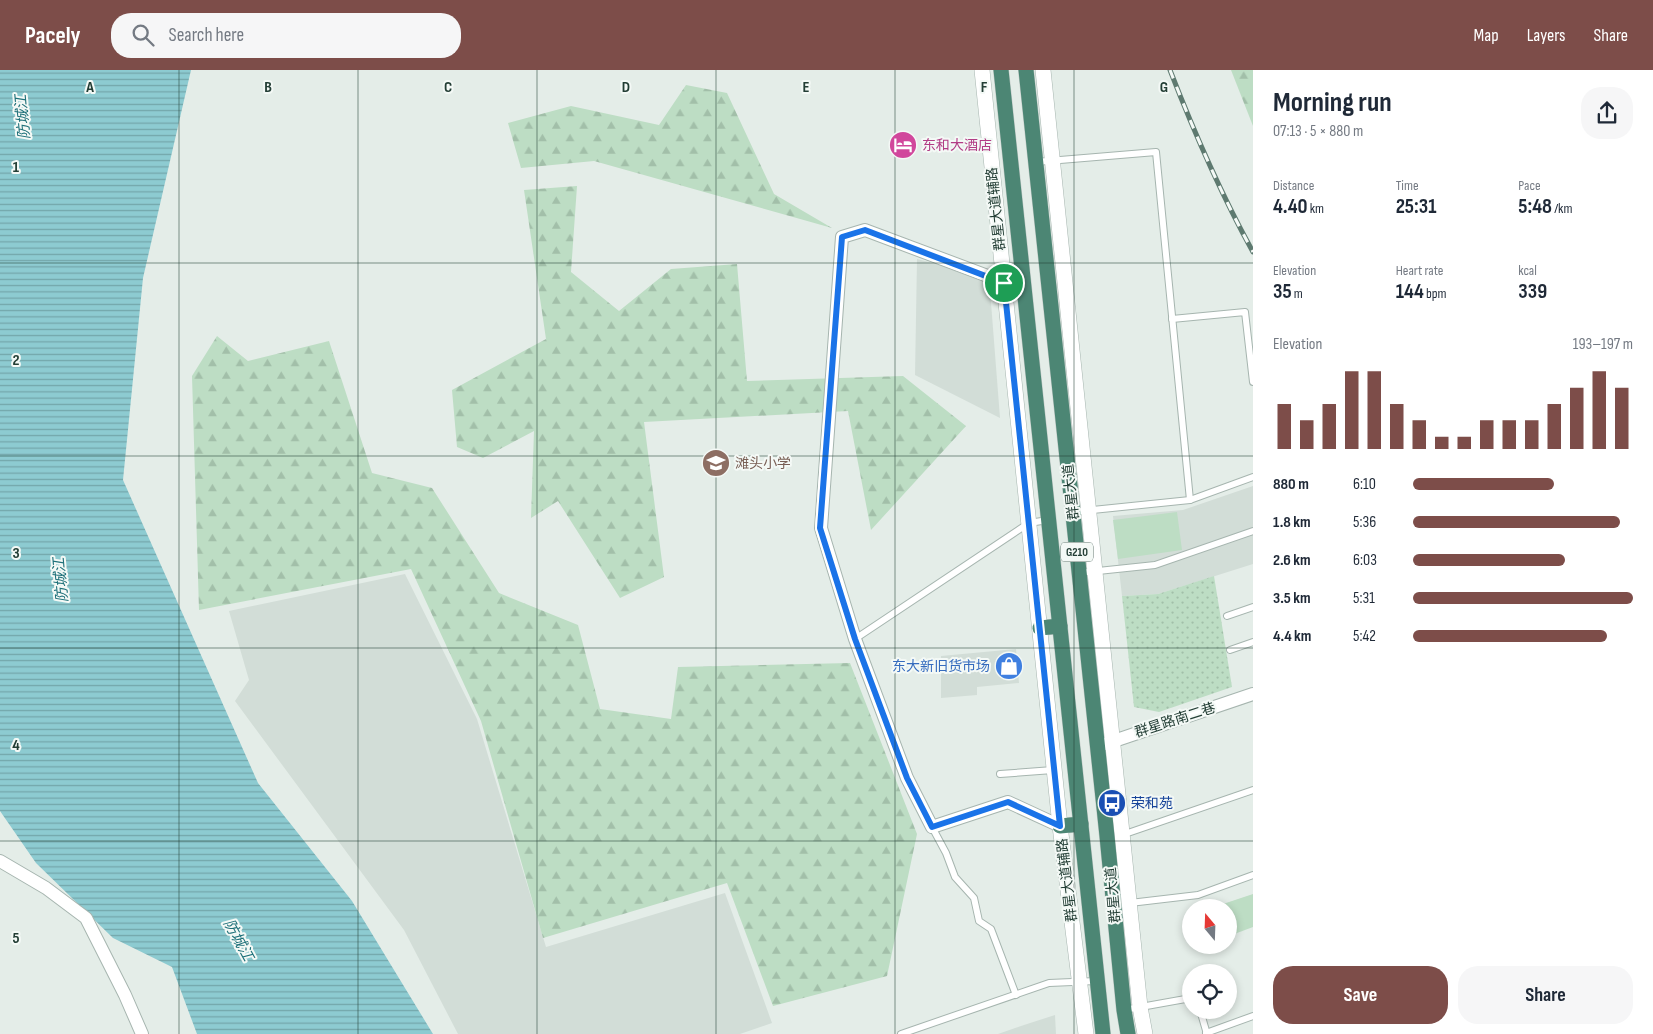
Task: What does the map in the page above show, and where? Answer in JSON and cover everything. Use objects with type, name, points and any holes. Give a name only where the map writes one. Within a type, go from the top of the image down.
[{"type":"highway","name":"群星大道","points":[[1001,70],[1103,1034]]},
{"type":"highway","name":"群星大道","points":[[1026,70],[1098,746],[1115,835],[1113,903],[1128,1034]]},
{"type":"highway","points":[[1040,628],[1060,626]]},
{"type":"highway","points":[[1060,826],[1081,824]]},
{"type":"highway","points":[[1090,905],[1113,903]]},
{"type":"street","name":"群星大道辅路","points":[[982,70],[1060,826],[1086,1034]]},
{"type":"street","points":[[1043,70],[1112,741],[1115,835],[1129,903],[1140,1007],[1145,1034]]},
{"type":"street","points":[[1025,290],[865,230],[842,237],[820,528],[855,639],[907,778],[932,827],[1008,802],[1060,826]]},
{"type":"street","name":"群星路南二巷","points":[[1098,746],[1253,694]]},
{"type":"street","points":[[0,861],[46,888],[86,918],[125,995],[142,1034]]},
{"type":"lane","points":[[1036,162],[1156,152],[1190,500]]},
{"type":"lane","points":[[1172,319],[1245,312],[1253,382]]},
{"type":"lane","points":[[1073,512],[1190,500],[1253,477]]},
{"type":"lane","points":[[855,639],[1029,523],[1049,520]]},
{"type":"lane","points":[[1079,574],[1155,564],[1253,531]]},
{"type":"lane","points":[[1227,616],[1253,607]]},
{"type":"lane","points":[[1230,650],[1253,642]]},
{"type":"lane","points":[[1000,774],[1054,770]]},
{"type":"lane","points":[[1115,835],[1253,790]]},
{"type":"lane","points":[[932,827],[946,853],[955,877],[974,898],[979,921],[991,929],[1016,995]]},
{"type":"lane","points":[[1113,903],[1198,895],[1253,875]]},
{"type":"lane","points":[[900,1034],[1049,983],[1096,981]]},
{"type":"lane","points":[[1124,1010],[1182,1000]]},
{"type":"lane","points":[[1202,1019],[1206,1033],[1253,1016]]},
{"type":"lane","points":[[926,1026],[929,1034]]},
{"type":"shaded area","points":[[917,259],[989,277],[1000,418],[915,375]]},
{"type":"shaded area","points":[[1253,486],[1253,564],[1158,594],[1122,596],[1113,516],[1183,510]]},
{"type":"shaded area","points":[[405,574],[477,719],[546,947],[725,893],[772,1023],[740,1034],[458,1034],[404,930],[235,701],[249,680],[229,611]]},
{"type":"shaded area","points":[[1016,649],[1019,683],[977,687],[977,695],[941,698],[941,656]]},
{"type":"shaded area","points":[[1055,1015],[1056,1034],[998,1034],[1024,1025]]},
{"type":"green space","points":[[1231,70],[1253,70],[1253,126]]},
{"type":"green space","points":[[686,85],[727,93],[774,194],[832,228],[594,161],[521,168],[508,123],[571,106],[659,125]]},
{"type":"green space","points":[[577,186],[571,272],[619,311],[671,269],[737,264],[747,381],[903,376],[966,426],[871,530],[848,411],[644,422],[664,577],[620,598],[558,501],[531,518],[534,431],[483,458],[457,447],[452,390],[546,339],[524,190]]},
{"type":"green space","points":[[217,336],[248,361],[329,341],[372,473],[432,488],[499,593],[578,625],[600,709],[671,719],[678,667],[850,663],[917,834],[887,976],[773,1006],[727,883],[543,938],[481,721],[411,569],[199,610],[192,376]]},
{"type":"green space","points":[[1177,512],[1182,550],[1118,559],[1113,520]]},
{"type":"green space","points":[[1214,576],[1232,687],[1159,712],[1134,707],[1122,596],[1158,594]]},
{"type":"green space","points":[[1253,894],[1253,927],[1238,933],[1238,899]]},
{"type":"water","name":"防城江","points":[[0,70],[191,70],[143,278],[123,480],[258,783],[352,901],[433,1034],[197,1034],[172,967],[113,938],[36,863],[0,811]]},
{"type":"railway","points":[[1170,70],[1208,162],[1253,252]]},
{"type":"place","name":"东和大酒店","points":[[903,145]]},
{"type":"place","name":"滩头小学","points":[[716,463]]},
{"type":"place","name":"东大新旧货市场","points":[[1009,666]]},
{"type":"place","name":"荣和苑","points":[[1112,803]]},
{"type":"route","points":[[865,230],[1004,283],[1060,826],[1008,802],[932,827],[907,778],[855,639],[820,528],[842,237],[865,230]]}]
